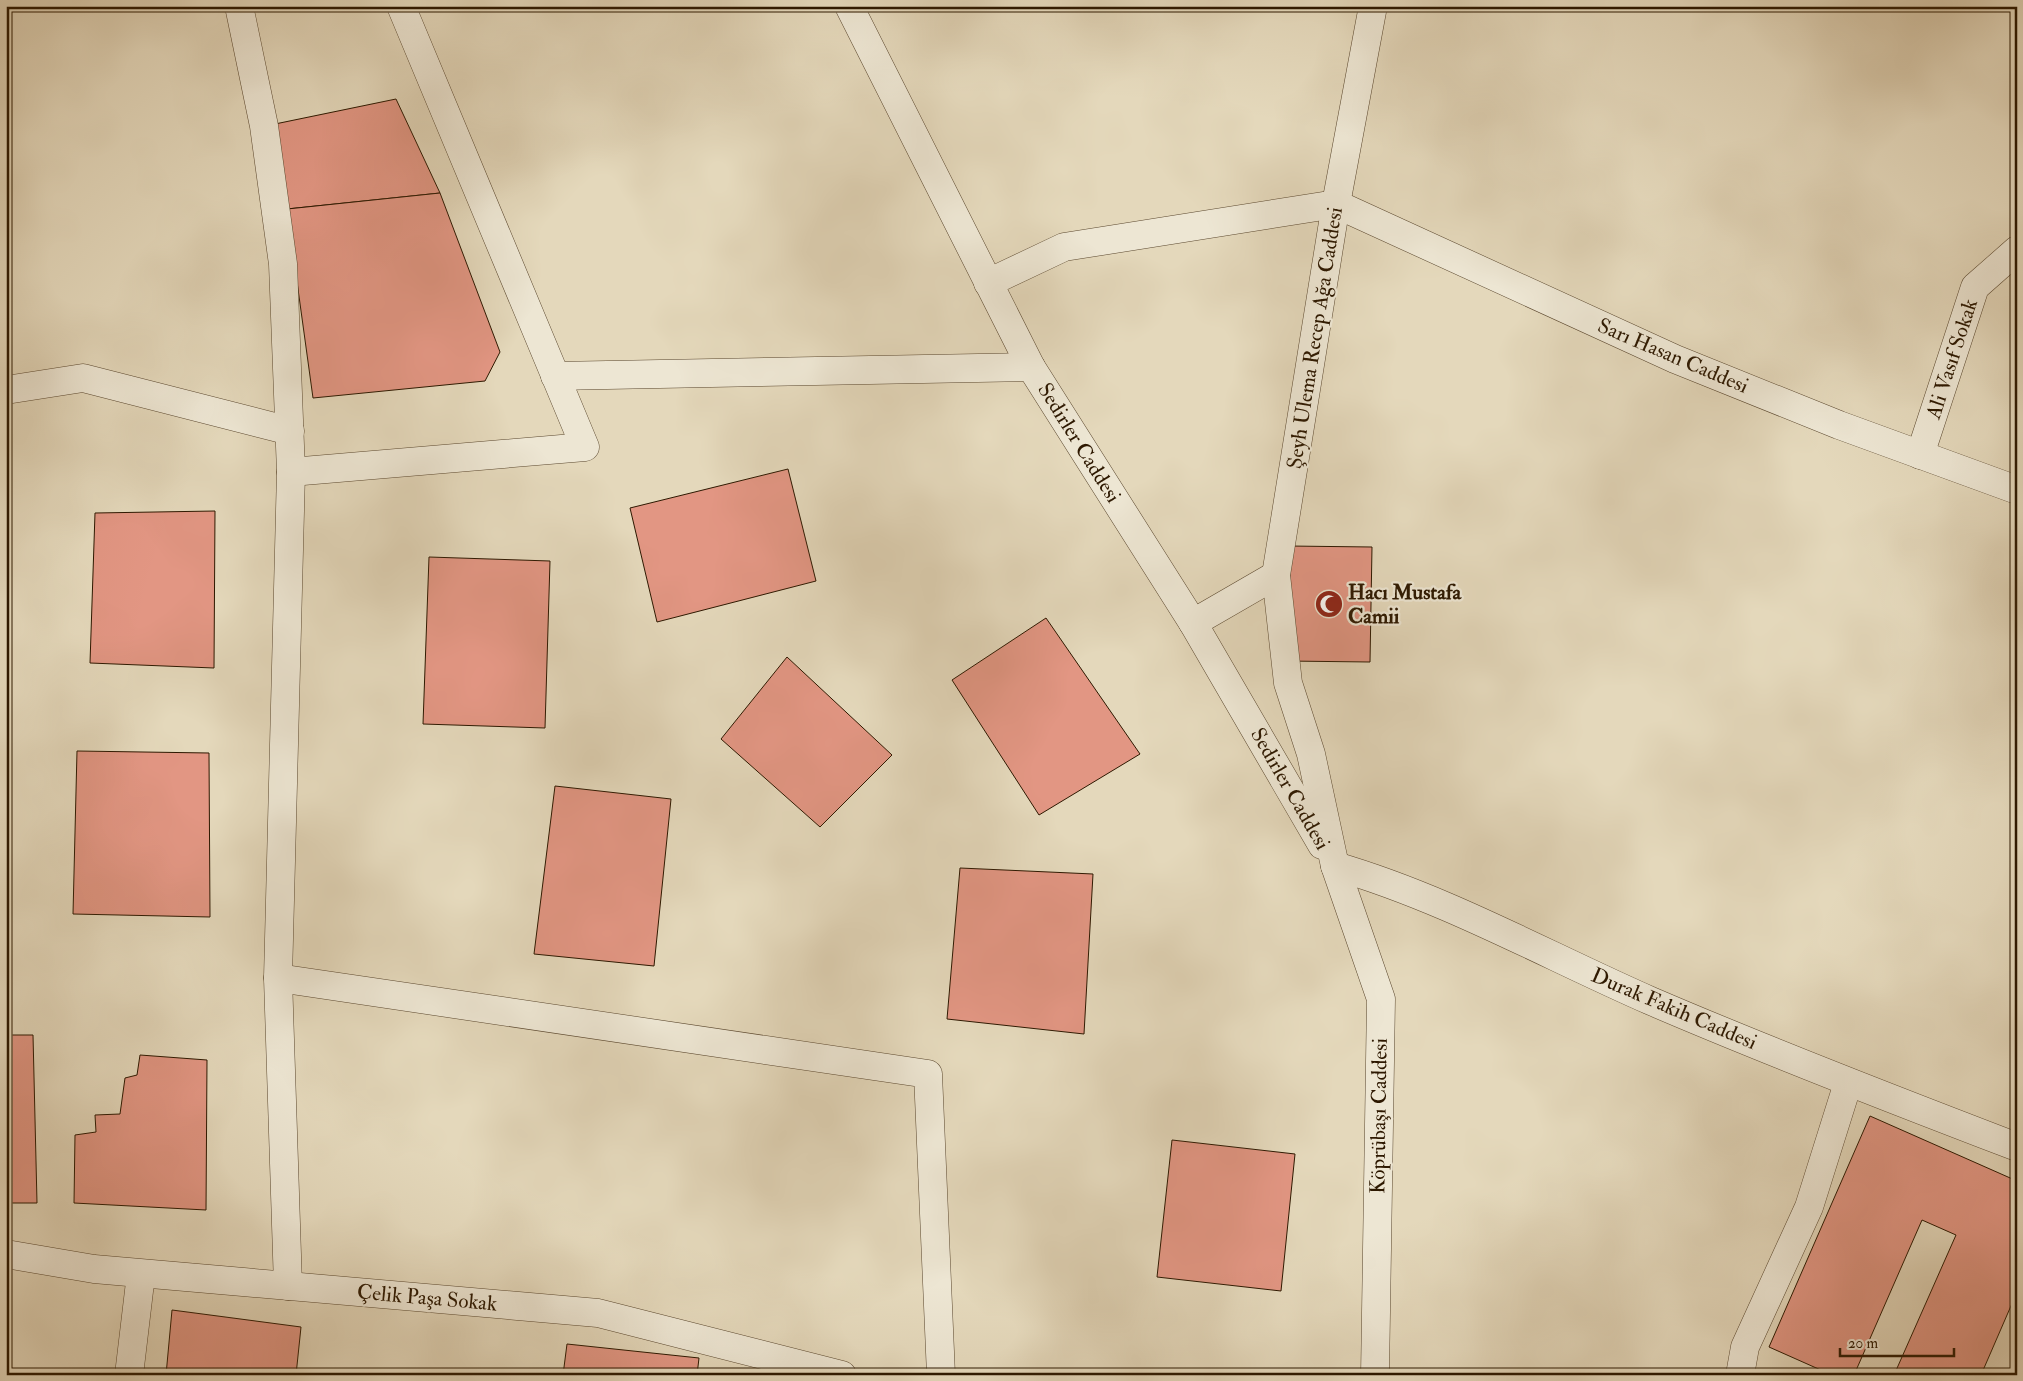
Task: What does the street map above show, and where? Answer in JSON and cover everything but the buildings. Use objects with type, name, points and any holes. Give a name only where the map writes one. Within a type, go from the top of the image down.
[{"type":"street","points":[[240,6],[264,126],[283,264],[290,431],[291,472],[278,978],[288,1286]]},
{"type":"street","points":[[291,472],[585,447],[401,6]]},
{"type":"street","name":"Sedirler Caddesi","points":[[850,6],[1031,367],[1193,624],[1334,866]]},
{"type":"street","name":"Şeyh Ulema Recep Ağa Caddesi","points":[[1334,866],[1311,754],[1288,682],[1276,575],[1336,204],[1373,6]]},
{"type":"street","points":[[988,284],[1064,247],[1336,204]]},
{"type":"street","name":"Sarı Hasan Caddesi","points":[[1336,204],[1675,359],[1838,425],[2017,490]]},
{"type":"street","name":"Ali Vasıf Sokak","points":[[1920,454],[1975,287],[2014,261]]},
{"type":"street","points":[[555,376],[1031,367]]},
{"type":"street","points":[[6,390],[84,378],[290,431]]},
{"type":"street","points":[[1193,624],[1276,575]]},
{"type":"street","name":"Durak Fakih Caddesi","points":[[1334,866],[1368,876],[1439,904],[1651,1001],[1848,1083],[2017,1147]]},
{"type":"street","name":"Köprübaşı Caddesi","points":[[1334,866],[1381,999],[1375,1375]]},
{"type":"street","points":[[278,978],[928,1074],[941,1375]]},
{"type":"street","points":[[1740,1375],[1745,1347],[1809,1207],[1848,1083]]},
{"type":"street","name":"Çelik Paşa Sokak","points":[[6,1254],[94,1269],[141,1274],[598,1313],[842,1375]]},
{"type":"street","points":[[129,1375],[141,1274]]},
{"type":"place","name":"Hacı Mustafa Camii","points":[[1329,604]]}]
